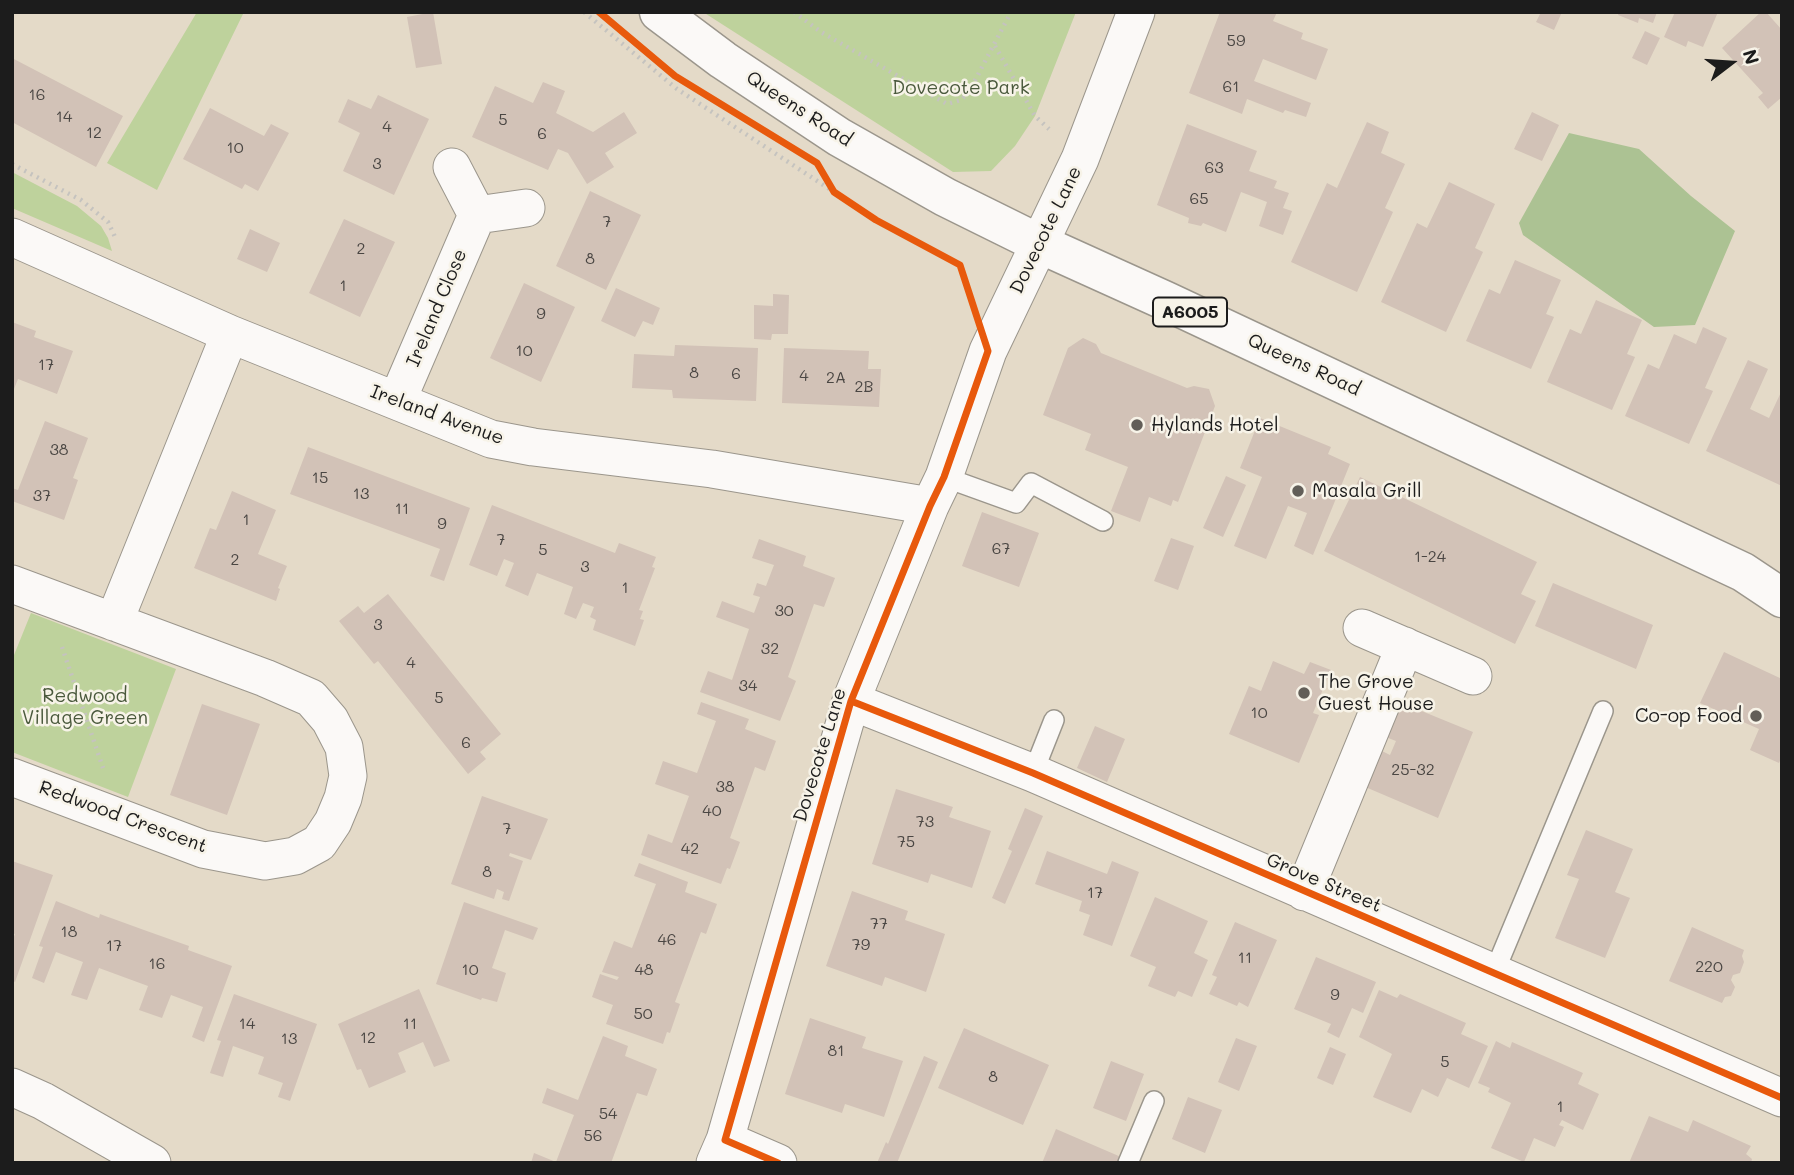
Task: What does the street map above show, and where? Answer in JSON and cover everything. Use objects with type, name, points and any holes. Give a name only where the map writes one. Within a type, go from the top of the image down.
[{"type":"main road","name":"Queens Road","points":[[659,12],[723,60],[839,137],[945,197],[1040,244],[1178,306],[1743,572],[1782,598]]},
{"type":"main road","name":"Queens Road","points":[[1743,572],[1782,578]]},
{"type":"street","name":"Dovecote Lane","points":[[720,1151],[851,701],[937,491],[988,351],[1080,159],[1136,12]]},
{"type":"street","points":[[452,167],[477,215],[526,208]]},
{"type":"street","name":"Ireland Close","points":[[397,401],[477,215]]},
{"type":"street","name":"Ireland Avenue","points":[[12,237],[230,334],[502,441],[712,469],[937,491]]},
{"type":"street","points":[[114,622],[230,334]]},
{"type":"street","name":"Redwood Crescent","points":[[12,777],[203,849],[265,861],[295,856],[319,843],[333,822],[348,776],[344,747],[330,720],[311,698],[265,678],[29,590]]},
{"type":"street","points":[[1362,628],[1473,676]]},
{"type":"street","points":[[1304,892],[1405,646]]},
{"type":"street","name":"Grove Street","points":[[851,701],[1033,773],[1782,1098]]},
{"type":"street","points":[[12,1087],[43,1101],[152,1163]]},
{"type":"street","points":[[720,1151],[778,1163]]},
{"type":"lane","points":[[937,491],[1016,503],[1031,484],[1103,521]]},
{"type":"lane","points":[[1494,973],[1604,711]]},
{"type":"lane","points":[[1033,773],[1054,720]]},
{"type":"lane","points":[[1128,1163],[1154,1101]]},
{"type":"path","points":[[584,12],[677,89],[845,199]]},
{"type":"path","points":[[794,12],[821,32],[947,104],[961,100],[970,90],[1011,12]]},
{"type":"path","points":[[994,45],[1035,116],[1080,159]]},
{"type":"path","points":[[647,52],[675,76]]},
{"type":"path","points":[[12,164],[81,200],[108,222],[118,250],[109,279]]},
{"type":"path","points":[[822,172],[834,192]]},
{"type":"path","points":[[29,590],[117,816]]},
{"type":"green space","points":[[197,12],[244,12],[157,190],[107,163]]},
{"type":"green space","name":"Dovecote Park","points":[[703,12],[1076,12],[1035,116],[1015,146],[991,171],[953,172]]},
{"type":"green space","points":[[1569,133],[1639,149],[1735,231],[1695,325],[1654,327],[1523,235],[1519,223]]},
{"type":"green space","points":[[12,172],[77,206],[101,226],[112,251],[12,208]]},
{"type":"green space","name":"Redwood Village Green","points":[[31,613],[176,669],[128,797],[12,752],[12,660]]},
{"type":"building","points":[[433,12],[442,64],[416,68],[407,17]]},
{"type":"building","points":[[1220,12],[1277,12],[1273,21],[1303,33],[1301,39],[1328,49],[1316,80],[1263,59],[1254,81],[1311,103],[1306,117],[1285,110],[1283,113],[1247,99],[1242,114],[1189,93]]},
{"type":"building","points":[[1541,12],[1562,12],[1554,30],[1536,22]]},
{"type":"building","points":[[1619,12],[1657,12],[1653,23],[1639,18],[1638,23],[1618,15]]},
{"type":"building","points":[[1675,12],[1718,12],[1703,47],[1688,41],[1686,47],[1664,37]]},
{"type":"building","points":[[1761,12],[1766,12],[1782,30],[1782,97],[1768,109],[1758,97],[1763,93],[1722,48]]},
{"type":"building","points":[[1645,31],[1660,38],[1647,65],[1632,58]]},
{"type":"building","points":[[12,58],[123,116],[96,167],[12,122]]},
{"type":"building","points":[[543,82],[565,91],[556,113],[593,132],[624,112],[637,133],[605,153],[614,167],[587,184],[568,153],[558,149],[548,170],[472,137],[495,86],[533,103]]},
{"type":"building","points":[[378,95],[429,119],[394,195],[343,171],[360,133],[338,122],[348,99],[371,109]]},
{"type":"building","points":[[210,108],[264,136],[271,124],[289,133],[258,191],[245,184],[242,189],[183,159]]},
{"type":"building","points":[[1532,112],[1559,125],[1542,161],[1514,149]]},
{"type":"building","points":[[1367,122],[1389,132],[1381,153],[1405,164],[1385,208],[1393,212],[1357,292],[1291,262],[1327,183],[1337,188]]},
{"type":"building","points":[[1187,124],[1257,151],[1249,171],[1277,181],[1274,188],[1289,193],[1283,208],[1292,211],[1283,235],[1259,226],[1267,202],[1241,192],[1226,232],[1203,223],[1201,226],[1188,223],[1189,218],[1157,205]]},
{"type":"building","points":[[1449,182],[1495,204],[1475,248],[1483,252],[1446,332],[1381,302],[1417,223],[1427,228]]},
{"type":"building","points":[[590,191],[641,215],[606,290],[556,266]]},
{"type":"building","points":[[344,219],[395,242],[360,317],[309,293]]},
{"type":"building","points":[[250,229],[280,243],[267,272],[237,259]]},
{"type":"building","points":[[1515,260],[1561,280],[1546,314],[1554,317],[1531,369],[1466,341],[1489,289],[1500,294]]},
{"type":"building","points":[[524,283],[575,307],[541,382],[490,358]]},
{"type":"building","points":[[616,288],[660,308],[653,325],[643,321],[635,337],[601,321]]},
{"type":"building","points":[[773,294],[789,295],[788,334],[772,334],[771,340],[754,339],[754,305],[773,306]]},
{"type":"building","points":[[1596,300],[1642,320],[1627,354],[1635,357],[1612,410],[1547,382],[1570,329],[1581,334]]},
{"type":"building","points":[[12,322],[36,331],[34,337],[73,351],[57,394],[18,379],[12,394]]},
{"type":"building","points":[[1703,327],[1727,338],[1705,388],[1713,391],[1689,444],[1625,416],[1648,364],[1659,369],[1674,334],[1696,344]]},
{"type":"building","name":"Hylands Hotel","points":[[1083,338],[1096,344],[1101,353],[1187,388],[1194,386],[1209,389],[1215,406],[1178,502],[1173,500],[1171,506],[1149,497],[1140,522],[1111,511],[1128,467],[1085,450],[1091,434],[1043,415],[1068,348]]},
{"type":"building","points":[[675,345],[758,348],[756,401],[673,398],[672,390],[632,388],[634,354],[674,356]]},
{"type":"building","points":[[784,348],[869,351],[868,369],[881,369],[879,407],[782,403]]},
{"type":"building","points":[[1748,360],[1768,369],[1750,409],[1769,418],[1782,390],[1782,486],[1706,451]]},
{"type":"building","name":"Masala Grill","points":[[1260,418],[1331,447],[1328,454],[1350,464],[1313,555],[1294,546],[1307,513],[1288,506],[1266,559],[1234,546],[1262,477],[1240,468]]},
{"type":"building","points":[[45,421],[88,438],[73,478],[78,480],[64,520],[12,501],[12,488],[18,490]]},
{"type":"building","points":[[308,447],[470,508],[444,581],[430,576],[440,549],[290,494]]},
{"type":"building","points":[[1226,476],[1246,485],[1223,537],[1203,528]]},
{"type":"building","points":[[1360,477],[1537,562],[1521,594],[1536,601],[1515,644],[1324,551]]},
{"type":"building","points":[[232,491],[276,510],[258,554],[287,566],[276,601],[194,568],[210,528],[216,530]]},
{"type":"building","points":[[492,505],[615,553],[619,543],[656,557],[652,567],[655,568],[639,610],[643,611],[640,619],[644,620],[635,646],[593,630],[596,620],[590,617],[594,607],[583,603],[576,619],[564,614],[573,587],[537,573],[528,596],[505,586],[514,563],[504,559],[497,576],[469,565]]},
{"type":"building","points":[[982,512],[1039,533],[1019,587],[962,566]]},
{"type":"building","points":[[1171,538],[1194,546],[1178,590],[1154,581]]},
{"type":"building","points":[[759,539],[806,556],[803,566],[835,578],[824,607],[814,604],[788,677],[796,681],[780,721],[700,692],[708,671],[732,680],[749,629],[716,617],[722,601],[754,613],[760,597],[753,595],[757,583],[766,586],[774,565],[752,558]]},
{"type":"building","points":[[1553,583],[1653,625],[1636,669],[1535,626]]},
{"type":"building","points":[[388,594],[501,734],[480,752],[486,759],[468,774],[378,661],[374,664],[339,621],[358,606],[364,613]]},
{"type":"building","name":"Co-op Food","points":[[1724,652],[1782,679],[1782,756],[1779,763],[1750,750],[1759,729],[1700,703]]},
{"type":"building","points":[[1273,661],[1304,674],[1310,662],[1331,670],[1313,713],[1319,715],[1299,763],[1229,734],[1249,686],[1261,691]]},
{"type":"building","points":[[1397,701],[1473,732],[1438,818],[1363,786],[1378,749],[1390,755],[1396,741],[1383,736]]},
{"type":"building","points":[[701,702],[749,719],[745,729],[776,741],[765,771],[755,767],[730,838],[740,842],[721,884],[641,855],[648,834],[672,843],[689,796],[655,784],[663,761],[697,773],[716,721],[697,714]]},
{"type":"building","points":[[202,704],[260,724],[227,815],[170,795]]},
{"type":"building","points":[[1095,726],[1125,739],[1107,782],[1077,768]]},
{"type":"building","points":[[896,789],[953,807],[949,817],[991,831],[972,888],[931,874],[928,883],[872,864]]},
{"type":"building","points":[[482,796],[548,819],[531,860],[510,853],[509,856],[523,861],[509,901],[502,899],[504,892],[497,889],[494,899],[451,884]]},
{"type":"building","points":[[1025,808],[1043,816],[1005,904],[992,898],[1012,851],[1008,849]]},
{"type":"building","points":[[1586,830],[1633,849],[1615,892],[1630,898],[1605,958],[1555,938],[1579,879],[1567,875]]},
{"type":"building","points":[[1047,851],[1107,874],[1112,861],[1139,872],[1112,946],[1083,935],[1090,915],[1079,911],[1082,901],[1035,884]]},
{"type":"building","points":[[12,861],[53,875],[15,982],[12,980],[12,942],[15,934],[12,933]]},
{"type":"building","points":[[639,863],[688,882],[685,892],[717,904],[706,934],[701,932],[675,1002],[680,1004],[670,1033],[667,1032],[663,1044],[606,1024],[613,1005],[592,997],[600,974],[617,980],[619,977],[602,972],[614,941],[632,948],[656,884],[634,876]]},
{"type":"building","points":[[852,891],[908,911],[905,920],[945,934],[926,992],[885,977],[882,986],[826,966]]},
{"type":"building","points":[[1155,897],[1208,921],[1194,953],[1208,960],[1192,997],[1178,991],[1175,997],[1148,986],[1156,967],[1130,956]]},
{"type":"building","points":[[56,901],[99,918],[100,914],[189,946],[188,950],[232,966],[204,1042],[192,1037],[203,1007],[171,995],[162,1018],[139,1010],[148,986],[99,968],[87,1000],[71,995],[83,962],[56,952],[44,983],[32,978],[43,947],[39,946]]},
{"type":"building","points":[[464,902],[538,928],[533,940],[505,930],[492,968],[506,973],[497,1002],[482,998],[481,1000],[436,984]]},
{"type":"building","points":[[1235,922],[1277,940],[1248,1007],[1239,1002],[1237,1006],[1209,994],[1217,977],[1212,975]]},
{"type":"building","points":[[1692,927],[1744,950],[1740,973],[1733,975],[1731,980],[1735,987],[1731,996],[1725,997],[1722,1003],[1669,981]]},
{"type":"building","points":[[1316,957],[1376,982],[1363,1013],[1352,1008],[1339,1038],[1327,1032],[1331,1024],[1294,1009]]},
{"type":"building","points":[[419,989],[450,1061],[434,1067],[423,1042],[398,1053],[406,1072],[369,1088],[361,1069],[357,1070],[338,1024]]},
{"type":"building","points":[[1379,990],[1397,998],[1400,994],[1466,1023],[1461,1034],[1488,1046],[1469,1088],[1447,1078],[1438,1097],[1422,1089],[1411,1113],[1373,1097],[1392,1054],[1359,1037]]},
{"type":"building","points":[[234,994],[317,1024],[290,1101],[278,1097],[283,1083],[258,1074],[264,1057],[233,1046],[223,1077],[210,1073],[221,1041],[217,1040]]},
{"type":"building","points":[[810,1018],[866,1037],[862,1048],[903,1061],[884,1117],[845,1104],[842,1113],[785,1094]]},
{"type":"building","points":[[964,1028],[1049,1065],[1023,1125],[938,1088]]},
{"type":"building","points":[[603,1036],[628,1046],[625,1056],[657,1069],[647,1096],[637,1093],[611,1163],[531,1163],[534,1153],[556,1162],[574,1115],[542,1103],[547,1088],[578,1100]]},
{"type":"building","points":[[1236,1038],[1257,1046],[1239,1091],[1218,1082]]},
{"type":"building","points":[[1496,1041],[1510,1048],[1512,1042],[1583,1073],[1578,1084],[1599,1094],[1583,1130],[1562,1120],[1559,1125],[1564,1127],[1555,1147],[1534,1138],[1524,1162],[1491,1148],[1511,1103],[1488,1092],[1490,1088],[1478,1083]]},
{"type":"building","points":[[1330,1047],[1346,1054],[1333,1085],[1317,1078]]},
{"type":"building","points":[[924,1056],[938,1062],[897,1163],[877,1163],[886,1142],[888,1144]]},
{"type":"building","points":[[1111,1061],[1144,1074],[1126,1121],[1093,1108]]},
{"type":"building","points":[[1188,1097],[1222,1110],[1205,1153],[1172,1139]]},
{"type":"building","points":[[1649,1116],[1688,1132],[1693,1120],[1751,1146],[1746,1154],[1752,1159],[1751,1163],[1629,1163]]},
{"type":"building","points":[[1056,1129],[1121,1157],[1119,1163],[1042,1163]]},
{"type":"cycle path","points":[[599,12],[675,76],[817,163],[834,192],[876,220],[960,265],[988,351],[944,477],[851,701],[725,1140],[778,1163]]},
{"type":"cycle path","points":[[851,701],[1033,773],[1782,1098]]},
{"type":"place","name":"Hylands Hotel","points":[[1137,425]]},
{"type":"place","name":"Masala Grill","points":[[1298,491]]},
{"type":"place","name":"The Grove Guest House","points":[[1304,693]]},
{"type":"place","name":"Co-op Food","points":[[1756,716]]}]
